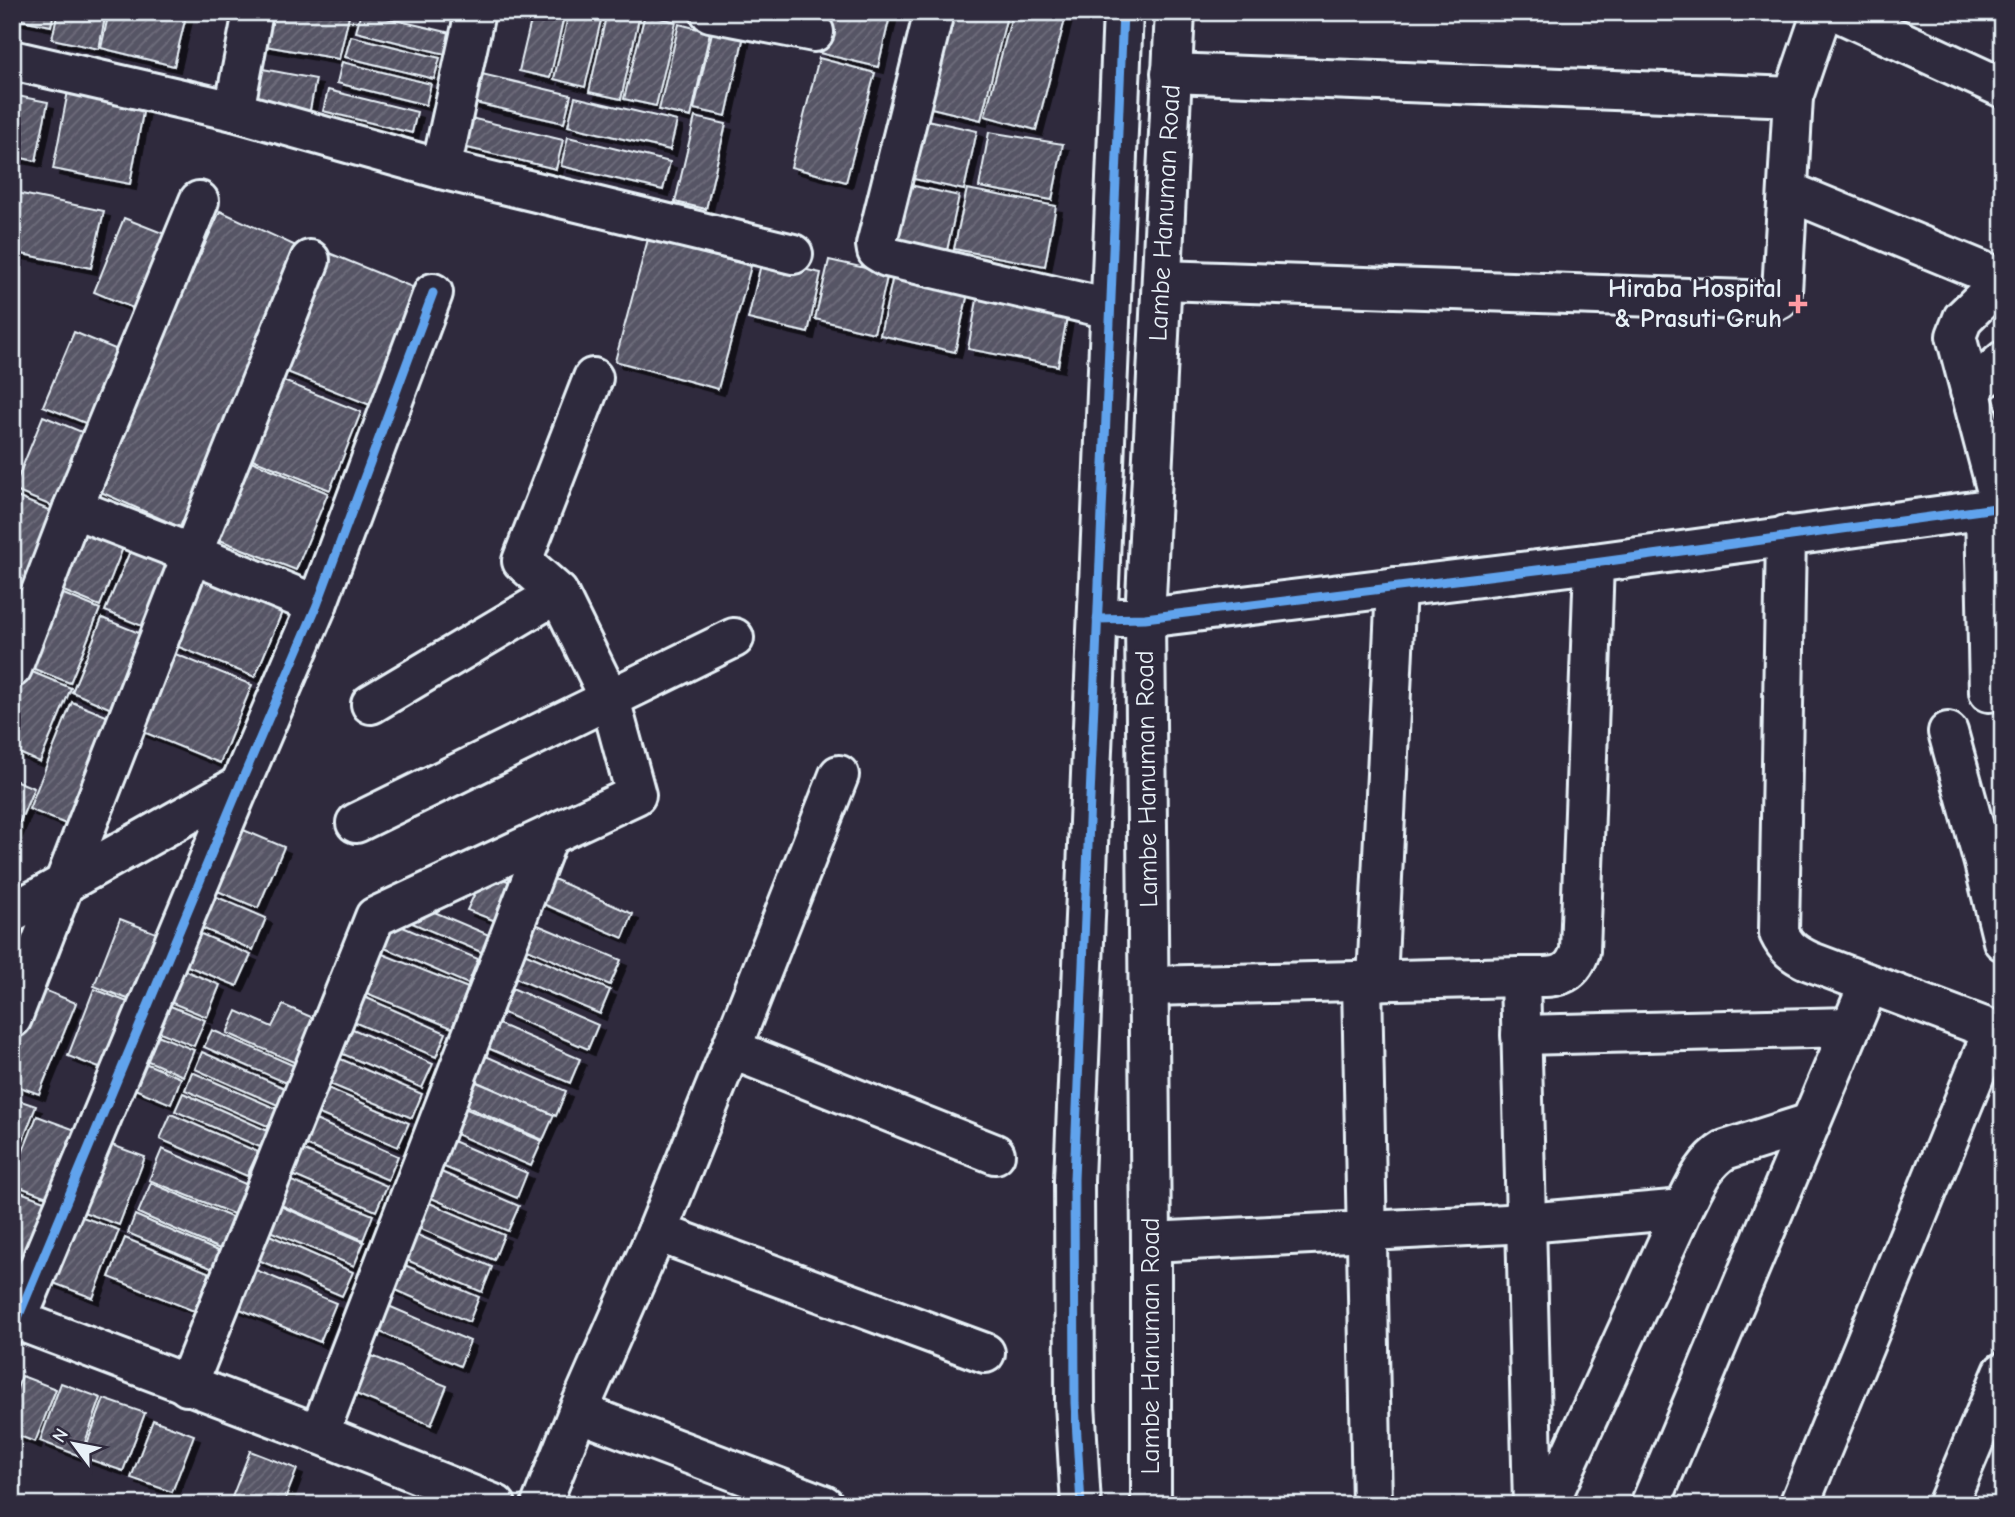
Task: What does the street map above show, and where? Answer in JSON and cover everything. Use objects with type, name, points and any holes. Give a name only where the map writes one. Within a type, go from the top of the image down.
[{"type":"street","points":[[234,111],[253,12]]},
{"type":"street","points":[[440,169],[475,12]]},
{"type":"street","points":[[709,12],[814,32]]},
{"type":"street","points":[[934,12],[876,245],[877,251],[887,257],[1110,309]]},
{"type":"street","points":[[1081,1505],[1075,1403],[1073,1179],[1123,12]]},
{"type":"street","name":"Lambe Hanuman Road","points":[[1151,1505],[1145,618],[1175,12]]},
{"type":"street","points":[[1161,280],[1775,301],[1782,292],[1793,97],[1822,12]]},
{"type":"street","points":[[1838,12],[2003,88]]},
{"type":"street","points":[[12,60],[234,111],[440,169],[793,254]]},
{"type":"street","points":[[1171,73],[1793,97]]},
{"type":"street","points":[[1788,191],[2002,279],[1963,318],[1956,336],[1996,508],[1989,692]]},
{"type":"street","points":[[12,668],[73,508],[199,201]]},
{"type":"street","points":[[12,1018],[192,554],[310,260]]},
{"type":"street","points":[[433,293],[317,604],[14,1319],[319,1434],[496,1505]]},
{"type":"street","points":[[1970,391],[2003,361]]},
{"type":"street","points":[[187,1386],[375,916],[636,795],[610,699],[558,593],[522,561],[593,378]]},
{"type":"street","points":[[73,508],[317,604]]},
{"type":"street","points":[[1097,619],[1145,618],[1594,563],[1996,508]]},
{"type":"street","points":[[1786,535],[1779,933],[1794,954],[1998,1032],[1799,1505]]},
{"type":"street","points":[[1149,986],[1556,976],[1567,973],[1576,963],[1580,951],[1594,563]]},
{"type":"street","points":[[1372,1505],[1366,1231],[1369,981],[1396,587]]},
{"type":"street","points":[[371,704],[558,593]]},
{"type":"street","points":[[356,823],[734,638]]},
{"type":"street","points":[[1948,732],[1993,861],[2003,941]]},
{"type":"street","points":[[541,1505],[578,1412],[657,1232],[839,775]]},
{"type":"street","points":[[12,913],[240,785]]},
{"type":"street","points":[[319,1434],[548,837]]},
{"type":"street","points":[[1520,977],[1533,1505]]},
{"type":"street","points":[[1650,1505],[1869,984]]},
{"type":"street","points":[[1521,1035],[1851,1027]]},
{"type":"street","points":[[731,1049],[995,1154]]},
{"type":"street","points":[[1549,1505],[1683,1209],[1708,1164],[1725,1150],[1810,1122]]},
{"type":"street","points":[[1151,1242],[1527,1223],[1683,1209]]},
{"type":"street","points":[[657,1232],[985,1353]]},
{"type":"street","points":[[1947,1505],[2003,1372]]},
{"type":"street","points":[[578,1412],[824,1505]]},
{"type":"building","points":[[12,12],[54,12],[51,26],[12,18]]},
{"type":"building","points":[[58,12],[106,12],[99,49],[52,39]]},
{"type":"building","points":[[109,12],[187,12],[174,66],[101,48]]},
{"type":"building","points":[[261,12],[324,12],[349,16],[339,59],[254,44]]},
{"type":"building","points":[[361,12],[451,33],[445,54],[356,32]]},
{"type":"building","points":[[533,12],[565,12],[550,78],[519,71]]},
{"type":"building","points":[[569,12],[603,12],[585,87],[554,79]]},
{"type":"building","points":[[607,12],[640,14],[621,99],[589,92]]},
{"type":"building","points":[[829,12],[891,12],[878,67],[819,53]]},
{"type":"building","points":[[942,12],[1008,12],[981,120],[919,105]]},
{"type":"building","points":[[1013,12],[1067,12],[1036,130],[985,116]]},
{"type":"building","points":[[645,14],[676,22],[656,106],[624,99]]},
{"type":"building","points":[[679,24],[710,32],[691,117],[659,110]]},
{"type":"building","points":[[714,24],[745,31],[726,116],[694,109]]},
{"type":"building","points":[[351,36],[440,58],[434,79],[345,57]]},
{"type":"building","points":[[819,58],[875,73],[846,182],[791,167]]},
{"type":"building","points":[[342,62],[431,84],[426,105],[337,83]]},
{"type":"building","points":[[247,66],[316,79],[308,120],[241,105]]},
{"type":"building","points":[[469,71],[571,95],[564,123],[462,100]]},
{"type":"building","points":[[69,86],[145,101],[130,184],[53,169]]},
{"type":"building","points":[[328,90],[417,112],[412,133],[323,111]]},
{"type":"building","points":[[12,95],[48,102],[36,161],[12,156]]},
{"type":"building","points":[[575,97],[677,121],[670,150],[568,126]]},
{"type":"building","points":[[462,116],[563,140],[556,169],[455,145]]},
{"type":"building","points":[[695,117],[726,124],[706,209],[675,202]]},
{"type":"building","points":[[918,118],[977,131],[964,190],[905,177]]},
{"type":"building","points":[[989,132],[1063,144],[1052,200],[979,187]]},
{"type":"building","points":[[568,137],[670,162],[663,190],[561,166]]},
{"type":"building","points":[[901,183],[959,196],[946,255],[887,241]]},
{"type":"building","points":[[967,189],[1056,206],[1045,266],[954,249]]},
{"type":"building","points":[[12,192],[104,211],[91,268],[12,252]]},
{"type":"building","points":[[220,211],[309,252],[184,529],[94,489]]},
{"type":"building","points":[[124,218],[175,238],[145,313],[94,292]]},
{"type":"building","points":[[648,239],[751,266],[718,389],[615,361]]},
{"type":"building","points":[[329,253],[417,289],[370,405],[282,370]]},
{"type":"building","points":[[12,256],[17,257],[12,279]]},
{"type":"building","points":[[762,260],[821,273],[808,333],[748,319]]},
{"type":"building","points":[[829,260],[888,273],[874,333],[815,319]]},
{"type":"building","points":[[893,276],[968,293],[955,352],[880,335]]},
{"type":"building","points":[[979,289],[1069,306],[1058,366],[968,349]]},
{"type":"building","points":[[74,332],[125,353],[95,427],[43,406]]},
{"type":"building","points":[[271,376],[361,412],[330,490],[240,454]]},
{"type":"building","points":[[43,416],[94,437],[64,511],[13,490]]},
{"type":"building","points":[[239,456],[328,493],[296,570],[207,535]]},
{"type":"building","points":[[12,495],[61,515],[31,589],[12,582]]},
{"type":"building","points":[[79,518],[126,540],[100,606],[49,585]]},
{"type":"building","points":[[136,537],[187,558],[157,632],[105,611]]},
{"type":"building","points":[[198,564],[287,600],[255,677],[166,642]]},
{"type":"building","points":[[49,588],[100,609],[70,683],[19,663]]},
{"type":"building","points":[[12,589],[32,597],[12,647]]},
{"type":"building","points":[[102,618],[154,639],[123,714],[72,692]]},
{"type":"building","points":[[163,649],[252,685],[220,763],[131,727]]},
{"type":"building","points":[[20,667],[71,688],[40,762],[12,750],[12,685]]},
{"type":"building","points":[[72,702],[121,722],[78,829],[29,809]]},
{"type":"building","points":[[12,779],[34,788],[12,841]]},
{"type":"building","points":[[241,829],[284,847],[258,908],[215,890]]},
{"type":"building","points":[[485,872],[523,887],[506,925],[467,910]]},
{"type":"building","points":[[547,876],[633,914],[623,938],[536,901]]},
{"type":"building","points":[[210,894],[266,918],[253,950],[197,926]]},
{"type":"building","points":[[413,903],[496,938],[488,955],[405,920]]},
{"type":"building","points":[[120,919],[164,936],[138,1003],[94,986]]},
{"type":"building","points":[[391,922],[478,959],[468,984],[380,946]]},
{"type":"building","points":[[533,923],[621,960],[610,985],[523,947]]},
{"type":"building","points":[[194,931],[251,955],[237,986],[180,963]]},
{"type":"building","points":[[380,953],[468,988],[452,1028],[364,992]]},
{"type":"building","points":[[524,953],[610,990],[600,1014],[513,977]]},
{"type":"building","points":[[169,964],[220,985],[207,1017],[155,996]]},
{"type":"building","points":[[32,985],[76,1003],[39,1094],[12,1084],[12,1033]]},
{"type":"building","points":[[512,988],[598,1025],[588,1049],[501,1012]]},
{"type":"building","points":[[94,989],[138,1006],[112,1073],[68,1056]]},
{"type":"building","points":[[360,995],[446,1033],[436,1057],[349,1020]]},
{"type":"building","points":[[153,999],[205,1020],[194,1046],[143,1025]]},
{"type":"building","points":[[283,1005],[316,1019],[296,1063],[227,1033],[237,1011],[272,1027]]},
{"type":"building","points":[[494,1022],[580,1059],[570,1083],[483,1046]]},
{"type":"building","points":[[346,1026],[433,1064],[422,1088],[336,1051]]},
{"type":"building","points":[[143,1029],[194,1050],[183,1076],[132,1054]]},
{"type":"building","points":[[212,1030],[297,1067],[289,1084],[204,1047]]},
{"type":"building","points":[[202,1052],[287,1089],[280,1106],[195,1069]]},
{"type":"building","points":[[479,1053],[566,1091],[556,1116],[468,1078]]},
{"type":"building","points":[[130,1057],[181,1078],[171,1104],[120,1083]]},
{"type":"building","points":[[336,1057],[422,1094],[412,1118],[325,1082]]},
{"type":"building","points":[[192,1072],[277,1109],[270,1127],[185,1090]]},
{"type":"building","points":[[467,1078],[554,1115],[543,1140],[456,1102]]},
{"type":"building","points":[[323,1086],[409,1123],[398,1147],[312,1111]]},
{"type":"building","points":[[183,1093],[268,1131],[260,1147],[175,1111]]},
{"type":"building","points":[[12,1098],[36,1106],[12,1169]]},
{"type":"building","points":[[455,1104],[542,1141],[531,1166],[444,1129]]},
{"type":"building","points":[[171,1114],[258,1152],[247,1176],[160,1139]]},
{"type":"building","points":[[37,1116],[81,1132],[55,1200],[12,1184]]},
{"type":"building","points":[[311,1118],[398,1156],[388,1180],[301,1143]]},
{"type":"building","points":[[441,1136],[527,1173],[517,1198],[430,1161]]},
{"type":"building","points":[[101,1141],[145,1157],[119,1225],[75,1209]]},
{"type":"building","points":[[162,1149],[248,1185],[236,1215],[149,1180]]},
{"type":"building","points":[[300,1149],[387,1186],[376,1211],[290,1174]]},
{"type":"building","points":[[432,1168],[519,1206],[508,1231],[422,1194]]},
{"type":"building","points":[[287,1179],[373,1215],[363,1240],[276,1203]]},
{"type":"building","points":[[151,1183],[236,1219],[222,1250],[138,1213]]},
{"type":"building","points":[[13,1189],[57,1206],[32,1274],[12,1266]]},
{"type":"building","points":[[418,1198],[504,1235],[494,1260],[407,1223]]},
{"type":"building","points":[[278,1205],[364,1242],[354,1266],[267,1230]]},
{"type":"building","points":[[74,1214],[119,1230],[93,1298],[48,1281]]},
{"type":"building","points":[[135,1215],[220,1252],[213,1269],[128,1233]]},
{"type":"building","points":[[406,1230],[492,1267],[482,1292],[395,1255]]},
{"type":"building","points":[[267,1234],[353,1272],[342,1296],[256,1259]]},
{"type":"building","points":[[125,1238],[210,1273],[194,1311],[109,1277]]},
{"type":"building","points":[[393,1260],[479,1297],[469,1322],[382,1284]]},
{"type":"building","points":[[251,1268],[336,1303],[320,1342],[235,1307]]},
{"type":"building","points":[[384,1304],[470,1341],[460,1366],[373,1329]]},
{"type":"building","points":[[362,1352],[447,1386],[431,1425],[346,1390]]},
{"type":"building","points":[[22,1376],[56,1389],[35,1442],[12,1433],[12,1400]]},
{"type":"building","points":[[61,1383],[101,1398],[80,1456],[40,1441]]},
{"type":"building","points":[[104,1399],[145,1413],[123,1471],[82,1457]]},
{"type":"building","points":[[153,1420],[194,1435],[172,1492],[131,1478]]},
{"type":"building","points":[[250,1451],[297,1469],[283,1505],[229,1505]]},
{"type":"cycle path","points":[[1081,1505],[1075,1403],[1074,1179],[1123,12]]},
{"type":"cycle path","points":[[17,1320],[317,605],[433,293]]},
{"type":"cycle path","points":[[1097,619],[1145,618],[1594,563],[2003,507]]},
{"type":"place","name":"Hiraba Hospital & Prasuti Gruh","points":[[1798,304]]}]
